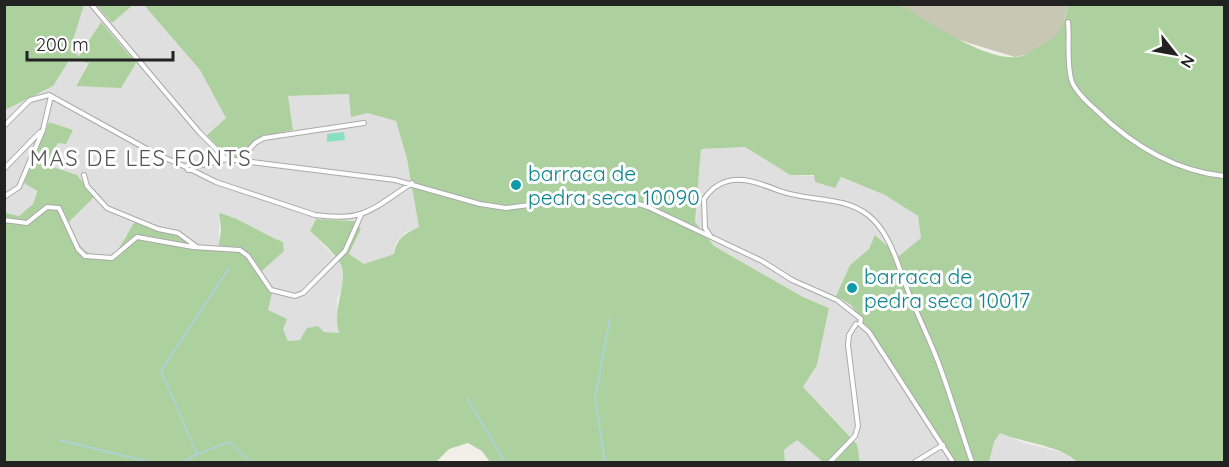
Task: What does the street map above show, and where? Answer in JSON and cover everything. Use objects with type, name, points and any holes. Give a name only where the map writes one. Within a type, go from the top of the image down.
[{"type":"street","points":[[91,4],[212,146],[227,159]]},
{"type":"street","points":[[1068,22],[1070,75],[1077,91],[1089,103],[1119,131],[1143,147],[1192,170],[1224,176]]},
{"type":"street","points":[[4,126],[30,100],[51,96],[154,153],[186,167],[188,171],[227,159],[239,160],[412,183],[480,204],[506,208],[591,197],[633,202],[762,261],[792,280],[837,300],[861,320],[849,335],[848,345],[858,426],[855,436],[830,462]]},
{"type":"street","points":[[4,196],[19,187],[43,130],[51,96]]},
{"type":"street","points":[[239,160],[255,143],[264,138],[364,123]]},
{"type":"street","points":[[4,169],[43,130]]},
{"type":"street","points":[[193,168],[216,182],[315,215],[351,218],[361,215],[412,183]]},
{"type":"street","points":[[84,175],[87,186],[107,208],[158,229],[178,233],[197,247]]},
{"type":"street","points":[[712,238],[705,228],[704,199],[719,183],[734,179],[752,182],[783,193],[840,202],[867,215],[879,225],[937,360],[972,462]]},
{"type":"street","points":[[4,220],[27,223],[47,207],[59,208],[78,249],[92,258],[112,258],[137,237],[197,247],[240,250],[248,256],[271,290],[296,296],[303,293],[345,251],[361,215]]},
{"type":"street","points":[[858,324],[869,332],[898,381],[953,462]]},
{"type":"street","points":[[915,462],[943,445]]},
{"type":"shaded area","points":[[144,4],[200,70],[227,118],[207,134],[237,157],[246,147],[262,137],[293,130],[288,96],[349,94],[367,113],[396,121],[407,159],[420,227],[406,232],[395,244],[394,254],[364,265],[349,254],[361,229],[354,221],[316,219],[310,231],[340,262],[344,282],[337,300],[339,334],[324,332],[300,340],[288,341],[268,310],[268,283],[262,271],[284,251],[283,242],[257,232],[230,216],[219,214],[219,250],[194,249],[178,234],[125,235],[122,247],[115,255],[102,257],[88,254],[80,248],[69,222],[71,175],[50,166],[51,155],[58,143],[66,144],[72,130],[49,122],[33,204],[19,216],[7,213],[5,208],[5,110],[53,86],[70,58],[89,62],[76,85],[121,88],[100,23],[79,56],[70,50],[84,5],[96,5],[112,23],[133,5]]},
{"type":"shaded area","points":[[900,5],[1068,5],[1062,28],[1055,39],[1028,54],[1015,57],[959,40],[933,27]]},
{"type":"shaded area","points":[[745,147],[790,175],[840,177],[885,195],[918,216],[922,238],[899,256],[876,235],[869,249],[850,265],[836,296],[851,305],[956,462],[860,462],[857,443],[803,387],[817,365],[829,308],[803,297],[714,246],[695,222],[701,149]]},
{"type":"shaded area","points":[[1000,433],[1025,443],[1061,452],[1077,462],[989,462],[994,442]]},
{"type":"shaded area","points":[[797,440],[823,462],[785,462],[784,450]]},
{"type":"green space","points":[[5,4],[84,5],[70,50],[79,56],[101,22],[136,63],[121,88],[76,86],[89,63],[70,59],[53,86],[5,110]]},
{"type":"green space","points":[[96,5],[133,5],[112,23]]},
{"type":"green space","points":[[144,5],[900,5],[973,47],[1004,57],[1017,57],[1027,54],[1058,33],[1068,5],[1224,5],[1224,462],[1077,462],[1060,451],[1000,433],[994,442],[989,462],[956,462],[851,305],[836,296],[850,265],[869,249],[875,235],[899,256],[921,238],[918,216],[885,195],[841,177],[835,188],[815,182],[814,175],[790,175],[745,147],[701,149],[695,222],[714,246],[803,297],[829,308],[817,365],[803,387],[857,444],[860,462],[823,462],[797,440],[784,450],[785,462],[490,462],[482,451],[468,443],[449,449],[436,462],[5,462],[4,208],[7,213],[19,216],[33,204],[37,191],[24,183],[49,122],[73,130],[66,144],[58,143],[51,155],[50,166],[77,175],[94,197],[69,222],[76,239],[84,250],[96,255],[115,255],[135,221],[178,234],[194,249],[218,250],[221,230],[219,213],[235,219],[283,242],[284,251],[262,271],[272,293],[268,310],[287,319],[283,329],[288,341],[300,340],[307,328],[318,326],[324,332],[339,333],[337,313],[343,276],[342,268],[333,253],[310,231],[316,219],[354,221],[361,229],[349,254],[364,264],[394,254],[402,237],[419,227],[407,159],[396,121],[367,113],[351,117],[349,94],[288,96],[293,130],[262,139],[249,146],[237,158],[218,147],[207,135],[226,118],[200,70]]},
{"type":"green space","points":[[344,132],[345,140],[327,142],[327,134]]},
{"type":"waterway","points":[[229,268],[161,371],[197,454],[229,442],[251,462]]},
{"type":"waterway","points":[[605,462],[595,398],[610,318]]},
{"type":"waterway","points":[[467,398],[505,462]]},
{"type":"waterway","points":[[59,440],[150,462]]},
{"type":"waterway","points":[[183,462],[197,454]]},
{"type":"place","name":"barraca de pedra seca 10090","points":[[516,185]]},
{"type":"place","name":"barraca de pedra seca 10017","points":[[852,288]]},
{"type":"district","name":"MAS DE LES FONTS","points":[[141,158]]}]
